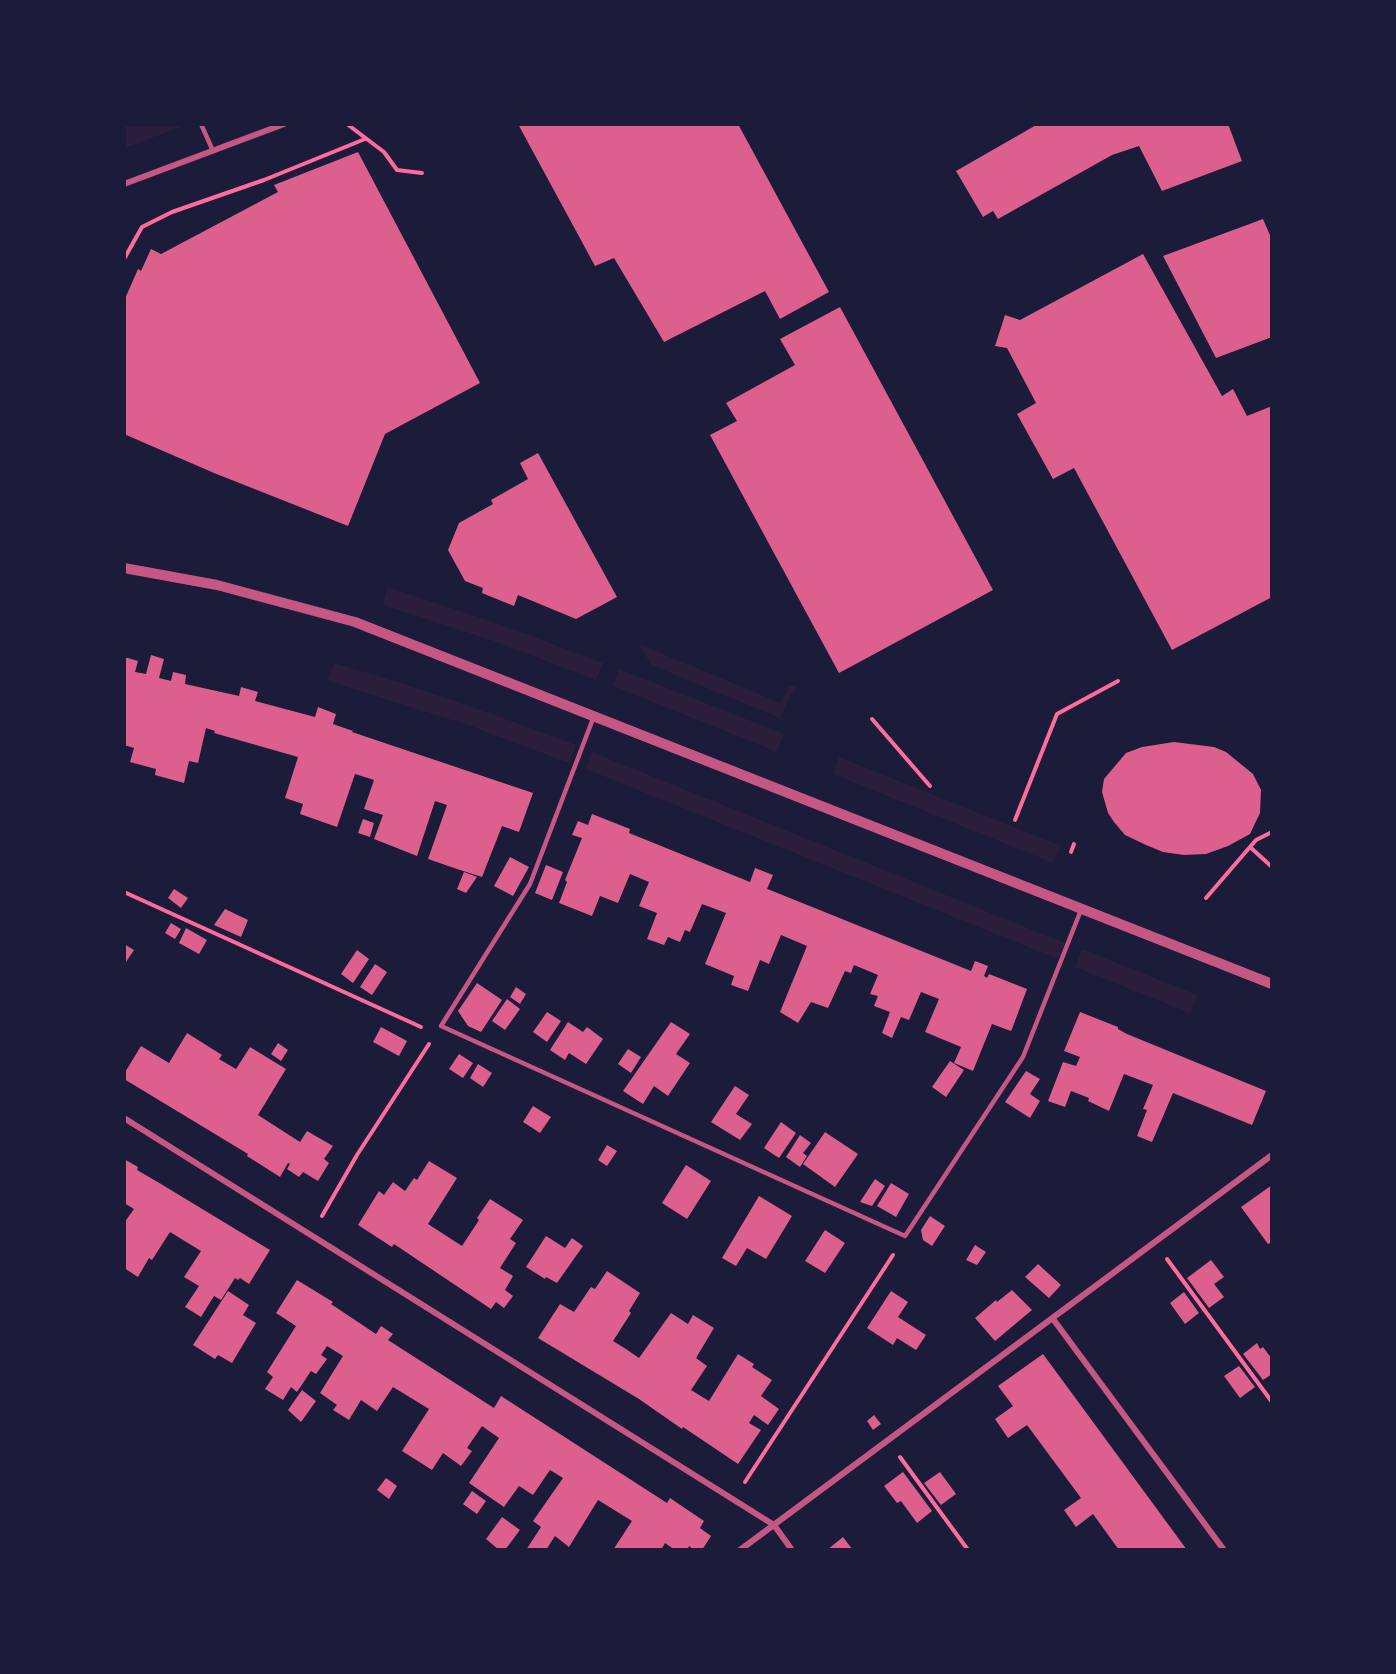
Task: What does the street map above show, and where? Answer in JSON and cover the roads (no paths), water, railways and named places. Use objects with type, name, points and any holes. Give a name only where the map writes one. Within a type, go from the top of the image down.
[{"type":"street","points":[[124,184],[284,124]]},
{"type":"street","points":[[124,568],[217,585],[355,622],[1272,984]]},
{"type":"street","points":[[124,1118],[774,1525],[792,1550]]},
{"type":"street","points":[[740,1550],[1272,1155]]},
{"type":"street","points":[[1053,1318],[1224,1550]]},
{"type":"lane","points":[[201,124],[213,151]]},
{"type":"lane","points":[[594,716],[531,885],[441,1026],[905,1236],[1023,1057],[1082,908]]}]
